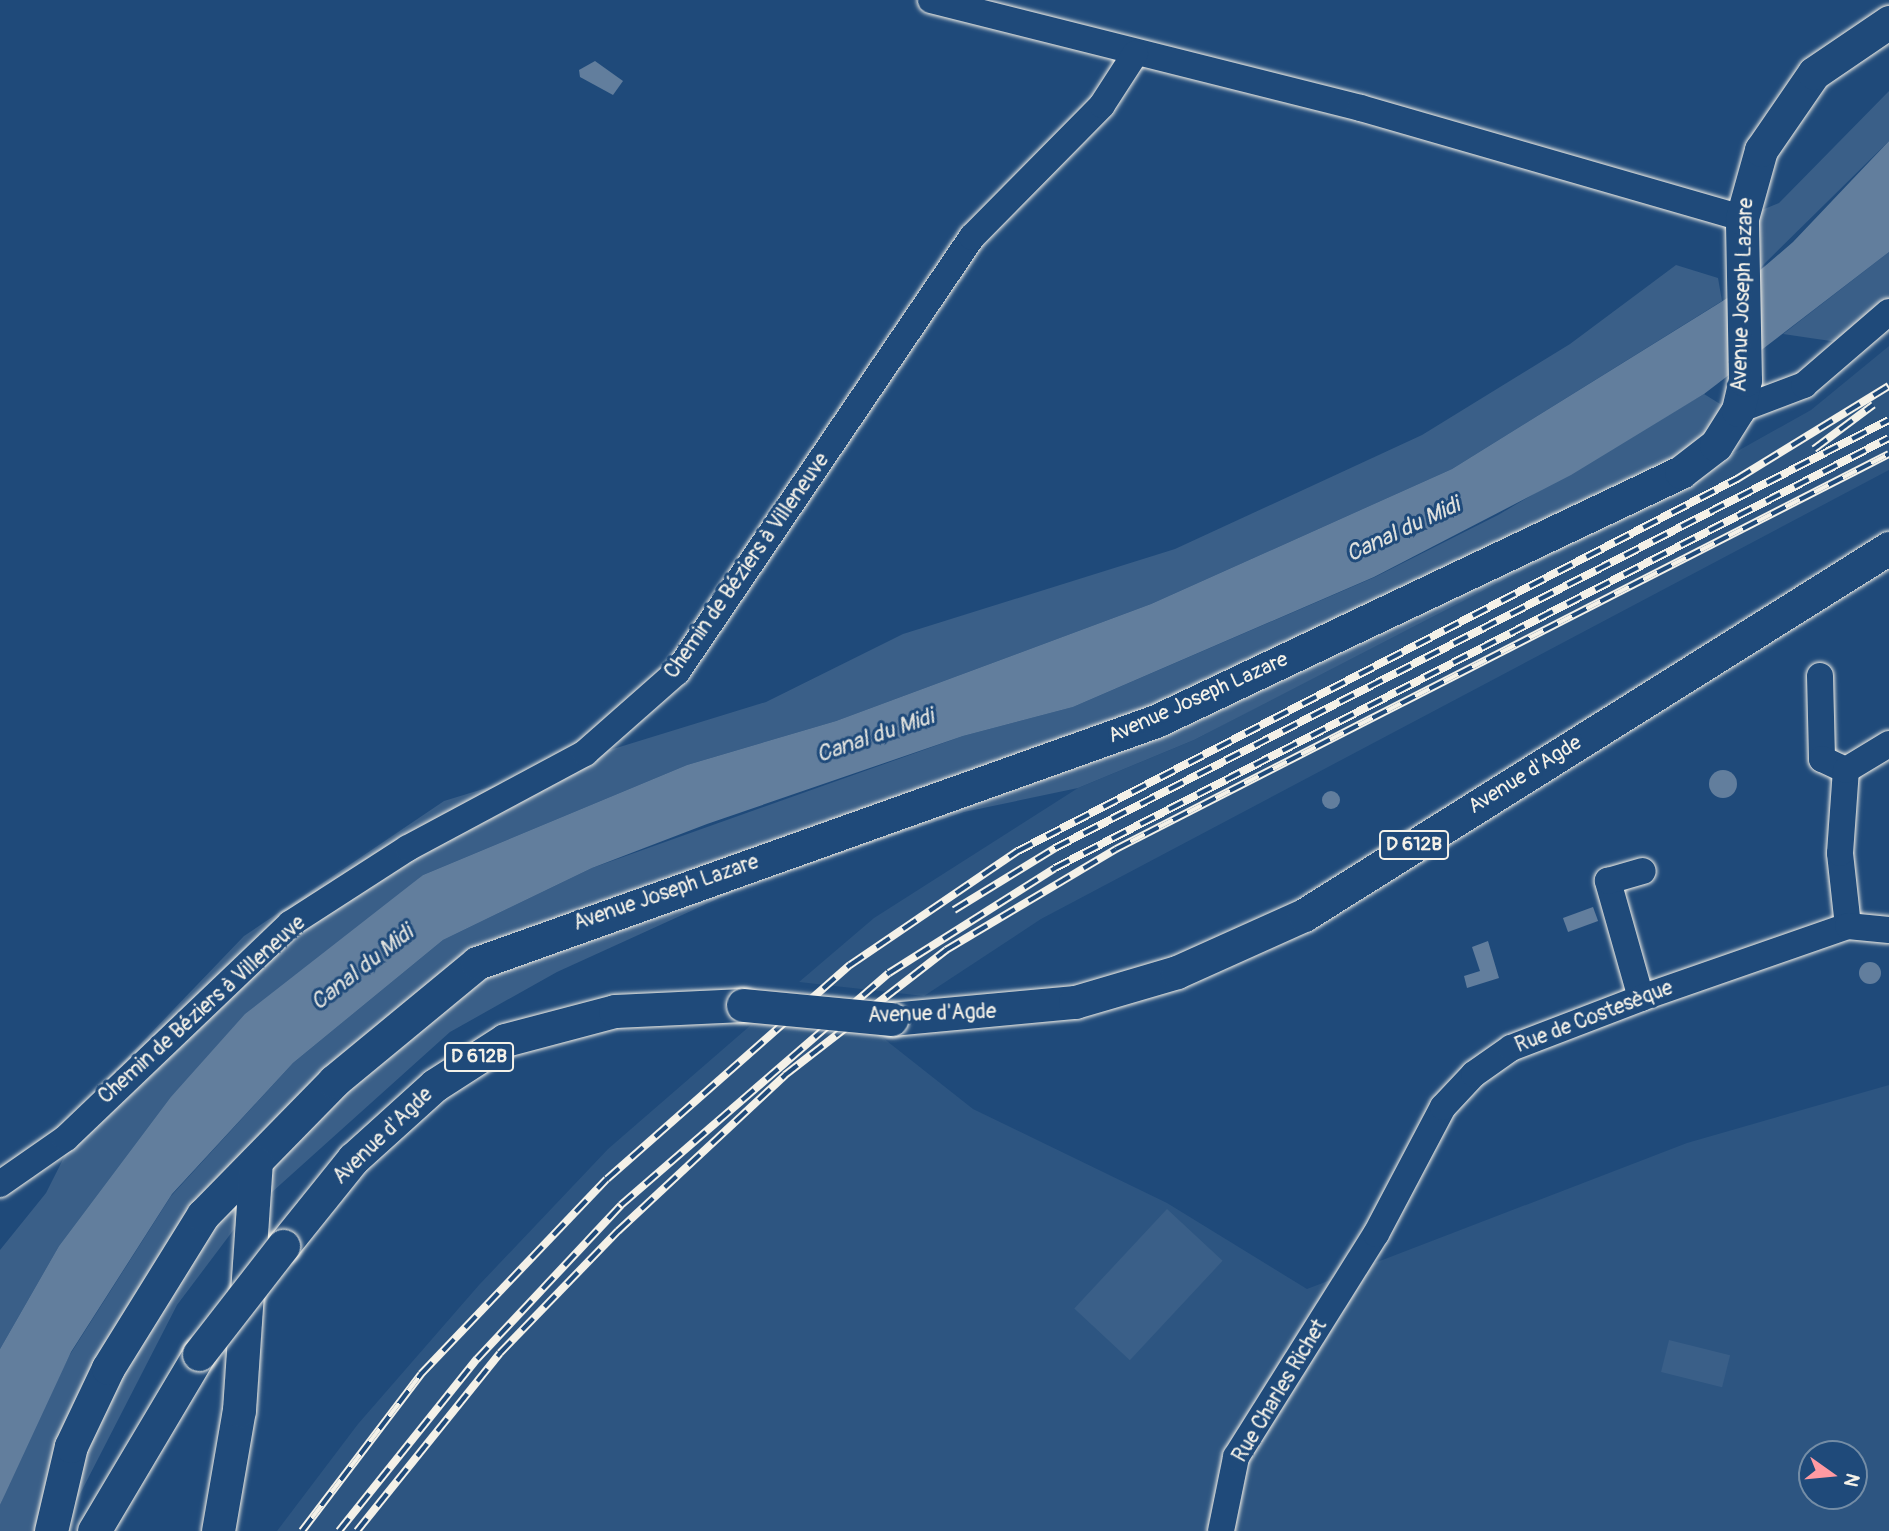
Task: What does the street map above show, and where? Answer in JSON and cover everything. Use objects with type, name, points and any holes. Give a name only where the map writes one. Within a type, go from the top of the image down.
[{"type":"main road","name":"Avenue Joseph Lazare","points":[[51,1531],[71,1446],[108,1368],[203,1215],[334,1081],[477,963],[1156,721],[1681,472],[1716,445],[1741,395],[1742,233],[1761,150],[1782,111],[1814,73],[1889,22]]},
{"type":"main road","name":"Avenue d'Agde","points":[[96,1530],[198,1354],[353,1159],[435,1086],[505,1040],[615,1011],[743,1005],[891,1019],[1074,1002],[1177,972],[1304,915],[1889,548]]},
{"type":"main road","points":[[218,1531],[239,1410],[256,1163]]},
{"type":"street","points":[[931,0],[1135,54],[1362,108],[1742,233]]},
{"type":"street","name":"Chemin de Béziers à Villeneuve","points":[[0,1184],[66,1138],[290,924],[408,848],[584,753],[677,672],[972,237],[1102,105],[1135,54]]},
{"type":"street","points":[[1741,395],[1804,385],[1889,312]]},
{"type":"street","points":[[1820,676],[1822,759],[1846,770]]},
{"type":"street","points":[[1846,770],[1889,744]]},
{"type":"street","points":[[1846,770],[1840,853],[1848,926]]},
{"type":"street","points":[[1640,998],[1608,881],[1643,872]]},
{"type":"street","name":"Rue de Costesèque","points":[[1337,1296],[1443,1107],[1474,1074],[1511,1048],[1640,998],[1848,926],[1889,930]]},
{"type":"street","name":"Rue Charles Richet","points":[[1221,1531],[1236,1457],[1337,1296]]},
{"type":"shaded area","points":[[1889,91],[1889,141],[1756,272],[1742,218],[1779,203]]},
{"type":"shaded area","points":[[1889,252],[1889,312],[1851,344],[1783,334]]},
{"type":"shaded area","points":[[1676,265],[1718,278],[1722,301],[1452,469],[1151,604],[836,721],[687,765],[423,875],[170,1098],[59,1246],[0,1349],[0,1250],[46,1193],[100,1086],[244,936],[444,801],[766,702],[903,634],[1175,549],[1422,435],[1570,344]]},
{"type":"shaded area","points":[[1889,346],[1889,470],[1041,919],[924,996],[799,982],[874,918],[1078,788],[1194,740],[1702,471],[1811,410]]},
{"type":"shaded area","points":[[1704,394],[1725,407],[1702,472],[1620,520],[1194,740],[1078,788],[964,812],[748,885],[557,972],[450,1032],[241,1220],[177,1305],[61,1531],[0,1531],[0,1505],[24,1445],[69,1356],[171,1196],[293,1063],[443,940],[592,868],[963,736],[1073,707],[1375,577],[1498,515]]},
{"type":"shaded area","points":[[759,1018],[878,1034],[973,1109],[1167,1203],[1307,1289],[1687,1143],[1889,1085],[1889,1531],[277,1531],[358,1424],[479,1285],[608,1149]]},
{"type":"shaded area","points":[[1167,1209],[1223,1261],[1130,1360],[1074,1308]]},
{"type":"shaded area","points":[[1669,1340],[1730,1355],[1722,1387],[1661,1372]]},
{"type":"water","points":[[595,61],[623,81],[613,95],[580,77],[579,70]]},
{"type":"water","name":"Canal du Midi","points":[[1889,141],[1889,252],[1704,394],[1571,475],[1374,577],[1073,707],[963,736],[707,824],[592,868],[443,940],[293,1063],[172,1194],[71,1352],[0,1505],[0,1349],[59,1246],[170,1098],[245,1014],[423,875],[687,765],[836,721],[1151,604],[1452,469],[1729,297],[1793,242]]},
{"type":"water","points":[[1723,770],[1733,774],[1737,784],[1733,794],[1723,798],[1713,794],[1709,784],[1713,774]]},
{"type":"water","points":[[1327,791],[1335,791],[1340,800],[1338,807],[1327,809],[1322,804],[1322,796]]},
{"type":"water","points":[[1593,907],[1598,921],[1568,932],[1563,918]]},
{"type":"water","points":[[1488,941],[1499,978],[1467,988],[1464,976],[1480,971],[1472,947]]},
{"type":"water","points":[[1870,962],[1878,965],[1881,973],[1878,981],[1870,984],[1862,981],[1859,973],[1862,965]]},
{"type":"railway","points":[[302,1531],[421,1374],[607,1179],[850,965],[1018,851],[1737,479],[1889,386]]},
{"type":"railway","points":[[1814,449],[1873,405]]},
{"type":"railway","points":[[954,910],[1055,848],[1889,420]]},
{"type":"railway","points":[[339,1531],[477,1359],[621,1205],[889,973],[1055,868],[1889,438]]},
{"type":"railway","points":[[357,1531],[500,1353],[618,1231],[785,1075],[946,950],[1116,849],[1889,454]]}]
